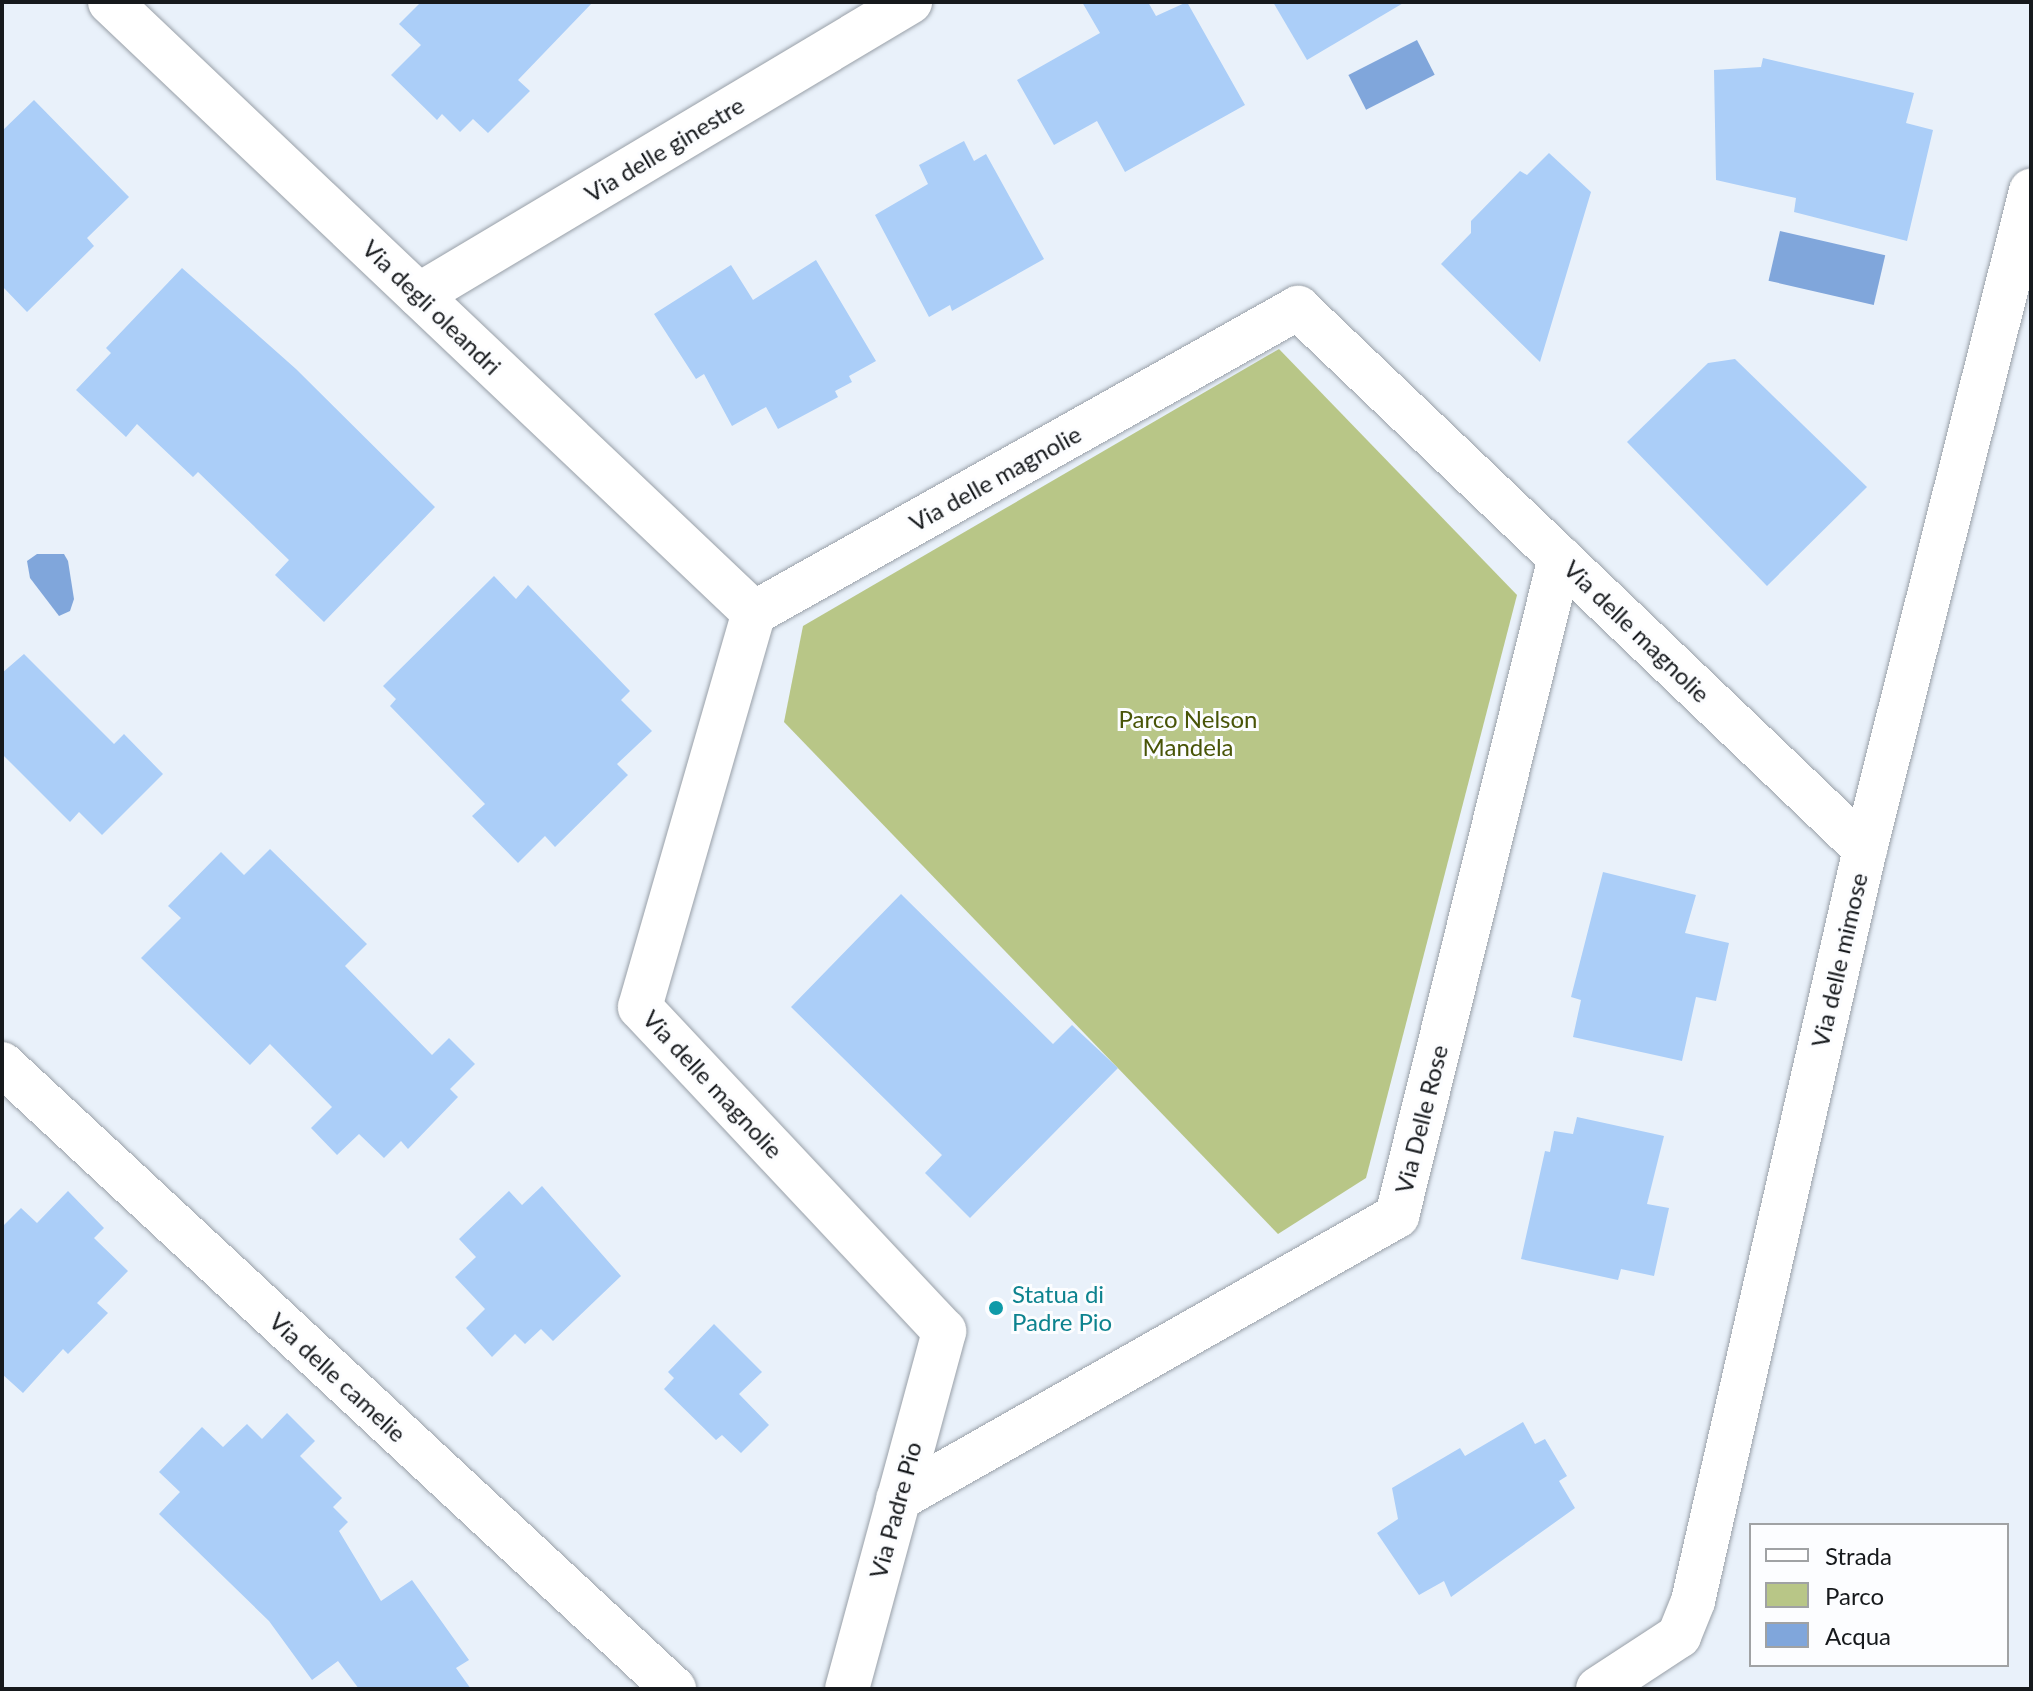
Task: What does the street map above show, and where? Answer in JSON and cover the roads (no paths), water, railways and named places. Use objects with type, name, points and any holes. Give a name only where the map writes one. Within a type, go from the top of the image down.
[{"type":"street","name":"Via degli oleandri","points":[[110,2],[754,613]]},
{"type":"street","name":"Via delle ginestre","points":[[419,295],[910,2]]},
{"type":"street","name":"Via delle mimose","points":[[1667,1689],[1679,1636],[1693,1601],[1865,849],[2031,191]]},
{"type":"street","name":"Via delle magnolie","points":[[944,1331],[640,1007],[754,613],[1298,308],[1865,849]]},
{"type":"street","name":"Via Delle Rose","points":[[898,1499],[1397,1216],[1560,558]]},
{"type":"street","name":"Via delle camelie","points":[[2,1064],[674,1689]]},
{"type":"street","name":"Via Padre Pio","points":[[847,1689],[944,1331]]},
{"type":"street","points":[[1598,1689],[1679,1636]]},
{"type":"water","points":[[1417,40],[1435,75],[1366,110],[1348,75]]},
{"type":"water","points":[[1780,231],[1885,255],[1874,305],[1769,281]]},
{"type":"water","points":[[37,554],[64,554],[74,599],[70,611],[59,616],[30,578],[27,561]]},
{"type":"place","name":"Statua di Padre Pio","points":[[996,1308]]},
{"type":"park label","name":"Parco Nelson Mandela","points":[[1188,733]]}]
